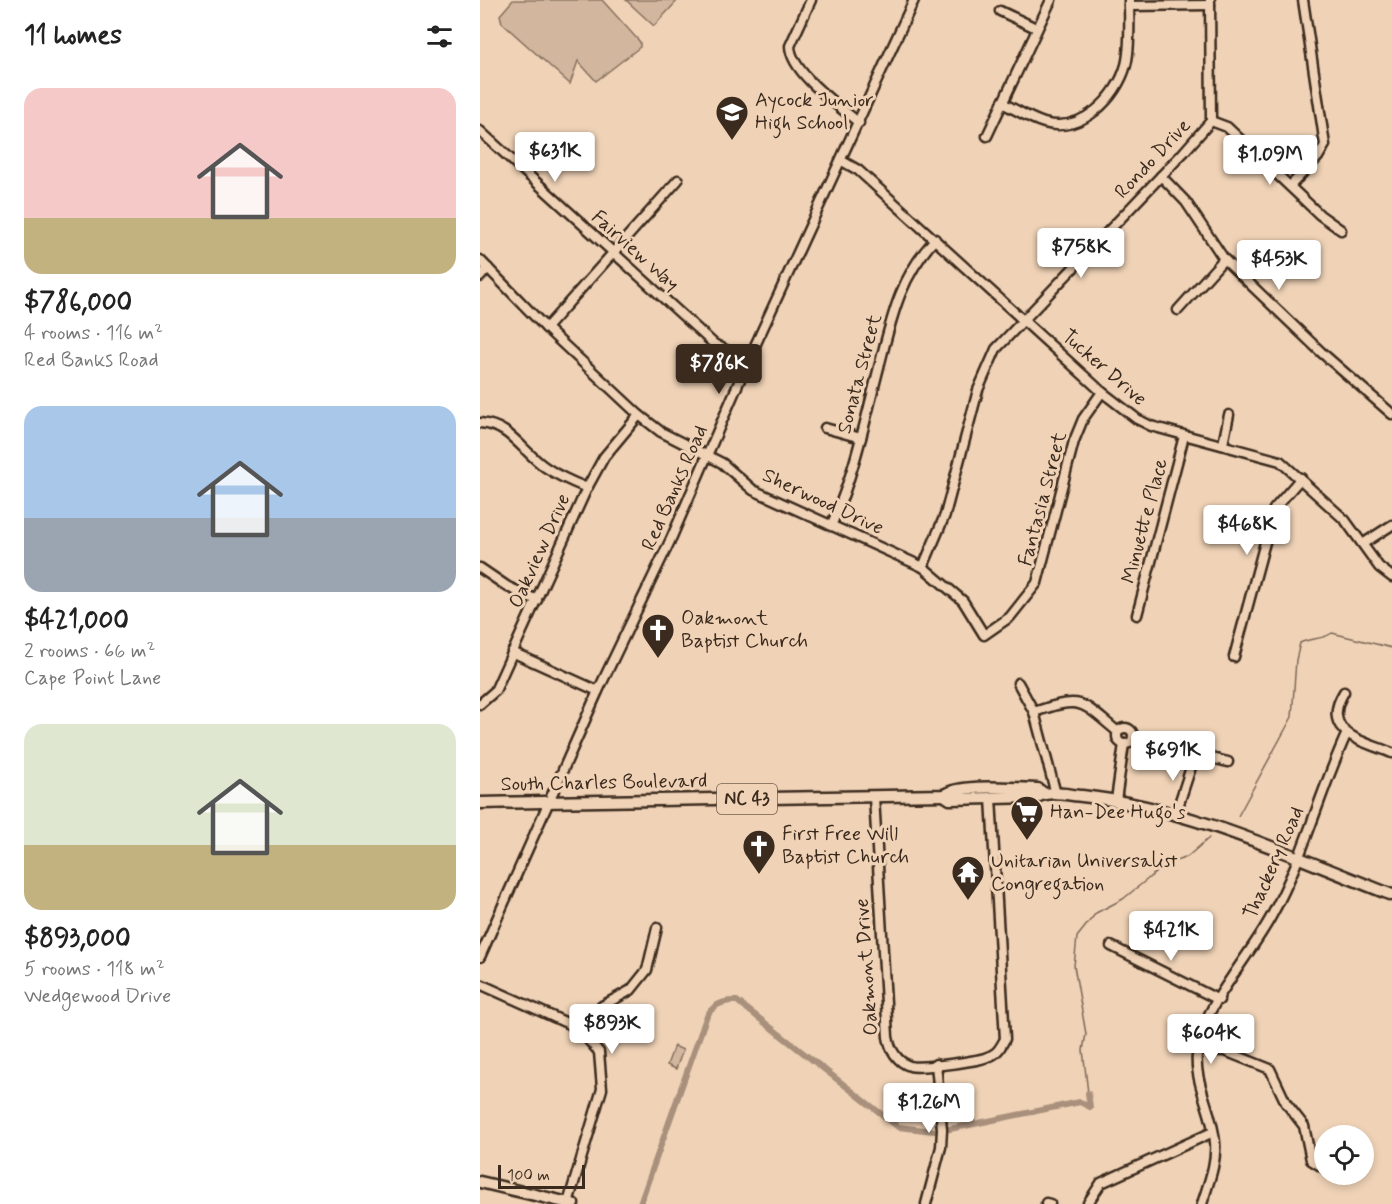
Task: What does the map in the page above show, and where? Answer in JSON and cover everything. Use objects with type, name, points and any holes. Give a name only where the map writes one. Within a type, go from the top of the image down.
[{"type":"main road","name":"South Charles Boulevard","points":[[949,797],[952,790],[1039,791],[1116,800],[1176,813],[1226,829],[1392,895]]},
{"type":"main road","name":"South Charles Boulevard","points":[[480,803],[874,797],[991,798],[1037,797],[1039,791]]},
{"type":"main road","points":[[480,1182],[571,1203]]},
{"type":"street","points":[[811,0],[790,46],[790,52],[807,77],[859,123]]},
{"type":"street","name":"Red Banks Road","points":[[480,957],[598,691],[709,455],[748,361],[842,161],[914,0]]},
{"type":"street","points":[[987,136],[1051,0]]},
{"type":"street","points":[[1290,186],[1318,157],[1324,145],[1303,0]]},
{"type":"street","points":[[1002,103],[1044,123],[1074,123],[1090,115],[1117,87],[1126,64],[1129,3],[1210,3]]},
{"type":"street","name":"Rondo Drive","points":[[924,567],[945,515],[985,369],[996,349],[1211,121],[1210,3]]},
{"type":"street","points":[[1000,11],[1036,28]]},
{"type":"street","points":[[1211,121],[1227,127],[1320,215],[1341,230]]},
{"type":"street","name":"Fairview Way","points":[[480,131],[714,344],[748,361]]},
{"type":"street","name":"Tucker Drive","points":[[842,161],[858,170],[1102,392],[1137,419],[1184,436],[1223,444],[1280,461],[1302,478],[1345,520],[1364,543],[1379,567],[1392,578]]},
{"type":"street","points":[[1161,176],[1186,202],[1224,259],[1319,350],[1392,414]]},
{"type":"street","points":[[546,328],[678,180]]},
{"type":"street","name":"Sonata Street","points":[[831,526],[844,496],[900,291],[918,259],[935,239]]},
{"type":"street","points":[[1178,310],[1224,259]]},
{"type":"street","name":"Sherwood Drive","points":[[480,260],[546,328],[639,415],[661,432],[709,455],[753,490],[924,567],[963,601],[984,635]]},
{"type":"street","points":[[480,277],[488,268]]},
{"type":"street","name":"Fantasia Street","points":[[984,635],[1015,612],[1037,583],[1074,441],[1083,418],[1102,392]]},
{"type":"street","name":"Oakview Drive","points":[[480,704],[495,691],[587,488],[604,457],[639,415]]},
{"type":"street","points":[[1223,444],[1229,415]]},
{"type":"street","points":[[480,423],[497,424],[542,465],[557,475],[587,488]]},
{"type":"street","points":[[825,428],[861,438]]},
{"type":"street","name":"Minuette Place","points":[[1137,615],[1184,436]]},
{"type":"street","points":[[1234,657],[1274,509],[1302,478]]},
{"type":"street","points":[[1364,543],[1392,525]]},
{"type":"street","points":[[480,568],[508,587],[537,600]]},
{"type":"street","points":[[512,652],[598,691]]},
{"type":"street","points":[[1018,683],[1034,712],[1056,794]]},
{"type":"street","points":[[1344,692],[1336,711],[1340,726],[1346,735],[1392,753]]},
{"type":"street","points":[[1034,712],[1067,701],[1082,703],[1118,732]]},
{"type":"street","points":[[1118,732],[1124,728],[1130,729],[1133,739]]},
{"type":"street","points":[[1118,732],[1118,740],[1124,744]]},
{"type":"street","name":"Thackery Road","points":[[1202,1204],[1213,1167],[1215,1150],[1213,1132],[1196,1068],[1200,1036],[1219,1000],[1272,915],[1346,735]]},
{"type":"street","points":[[1124,744],[1133,739],[1183,751],[1194,758],[1203,756],[1228,762]]},
{"type":"street","points":[[1116,800],[1124,744]]},
{"type":"street","points":[[1176,813],[1194,758]]},
{"type":"street","name":"Oakmont Drive","points":[[874,797],[890,1047],[900,1061],[910,1066],[978,1061],[992,1056],[1005,1039],[991,798]]},
{"type":"street","points":[[578,1028],[602,1006],[631,990],[642,977],[647,970],[657,928]]},
{"type":"street","points":[[1111,946],[1219,1000]]},
{"type":"street","points":[[480,984],[578,1028],[599,1052],[602,1089],[571,1203]]},
{"type":"street","points":[[1200,1036],[1225,1051],[1270,1069],[1281,1095],[1304,1126],[1308,1154],[1314,1161]]},
{"type":"street","points":[[1198,1050],[1225,1051]]},
{"type":"street","points":[[926,1204],[942,1129],[936,1064]]},
{"type":"street","points":[[1085,1204],[1101,1183],[1213,1132]]},
{"type":"shaded area","points":[[513,0],[602,0],[640,42],[640,47],[596,81],[578,61],[570,84],[502,23],[500,15]]},
{"type":"shaded area","points":[[626,0],[678,0],[654,26]]},
{"type":"shaded area","points":[[674,1046],[683,1050],[676,1069],[667,1065]]},
{"type":"waterway","points":[[1238,816],[1292,717],[1296,660],[1300,643],[1332,633],[1392,648]]},
{"type":"waterway","points":[[1088,1093],[1083,1050],[1086,1034],[1074,966],[1077,937],[1096,913],[1123,899],[1165,865],[1187,857],[1209,838]]},
{"type":"waterway","points":[[640,1204],[706,1018],[714,1007],[727,1001],[737,1001],[898,1127],[934,1131]]},
{"type":"waterway","points":[[945,1130],[1080,1102],[1090,1107],[1088,1093]]},
{"type":"place","name":"Aycock Junior High School","points":[[732,141]]},
{"type":"place","name":"Oakmont Baptist Church","points":[[658,659]]},
{"type":"place","name":"Han-Dee Hugo's","points":[[1027,841]]},
{"type":"place","name":"First Free Will Baptist Church","points":[[759,875]]},
{"type":"place","name":"Unitarian Universalist Congregation","points":[[968,901]]}]
